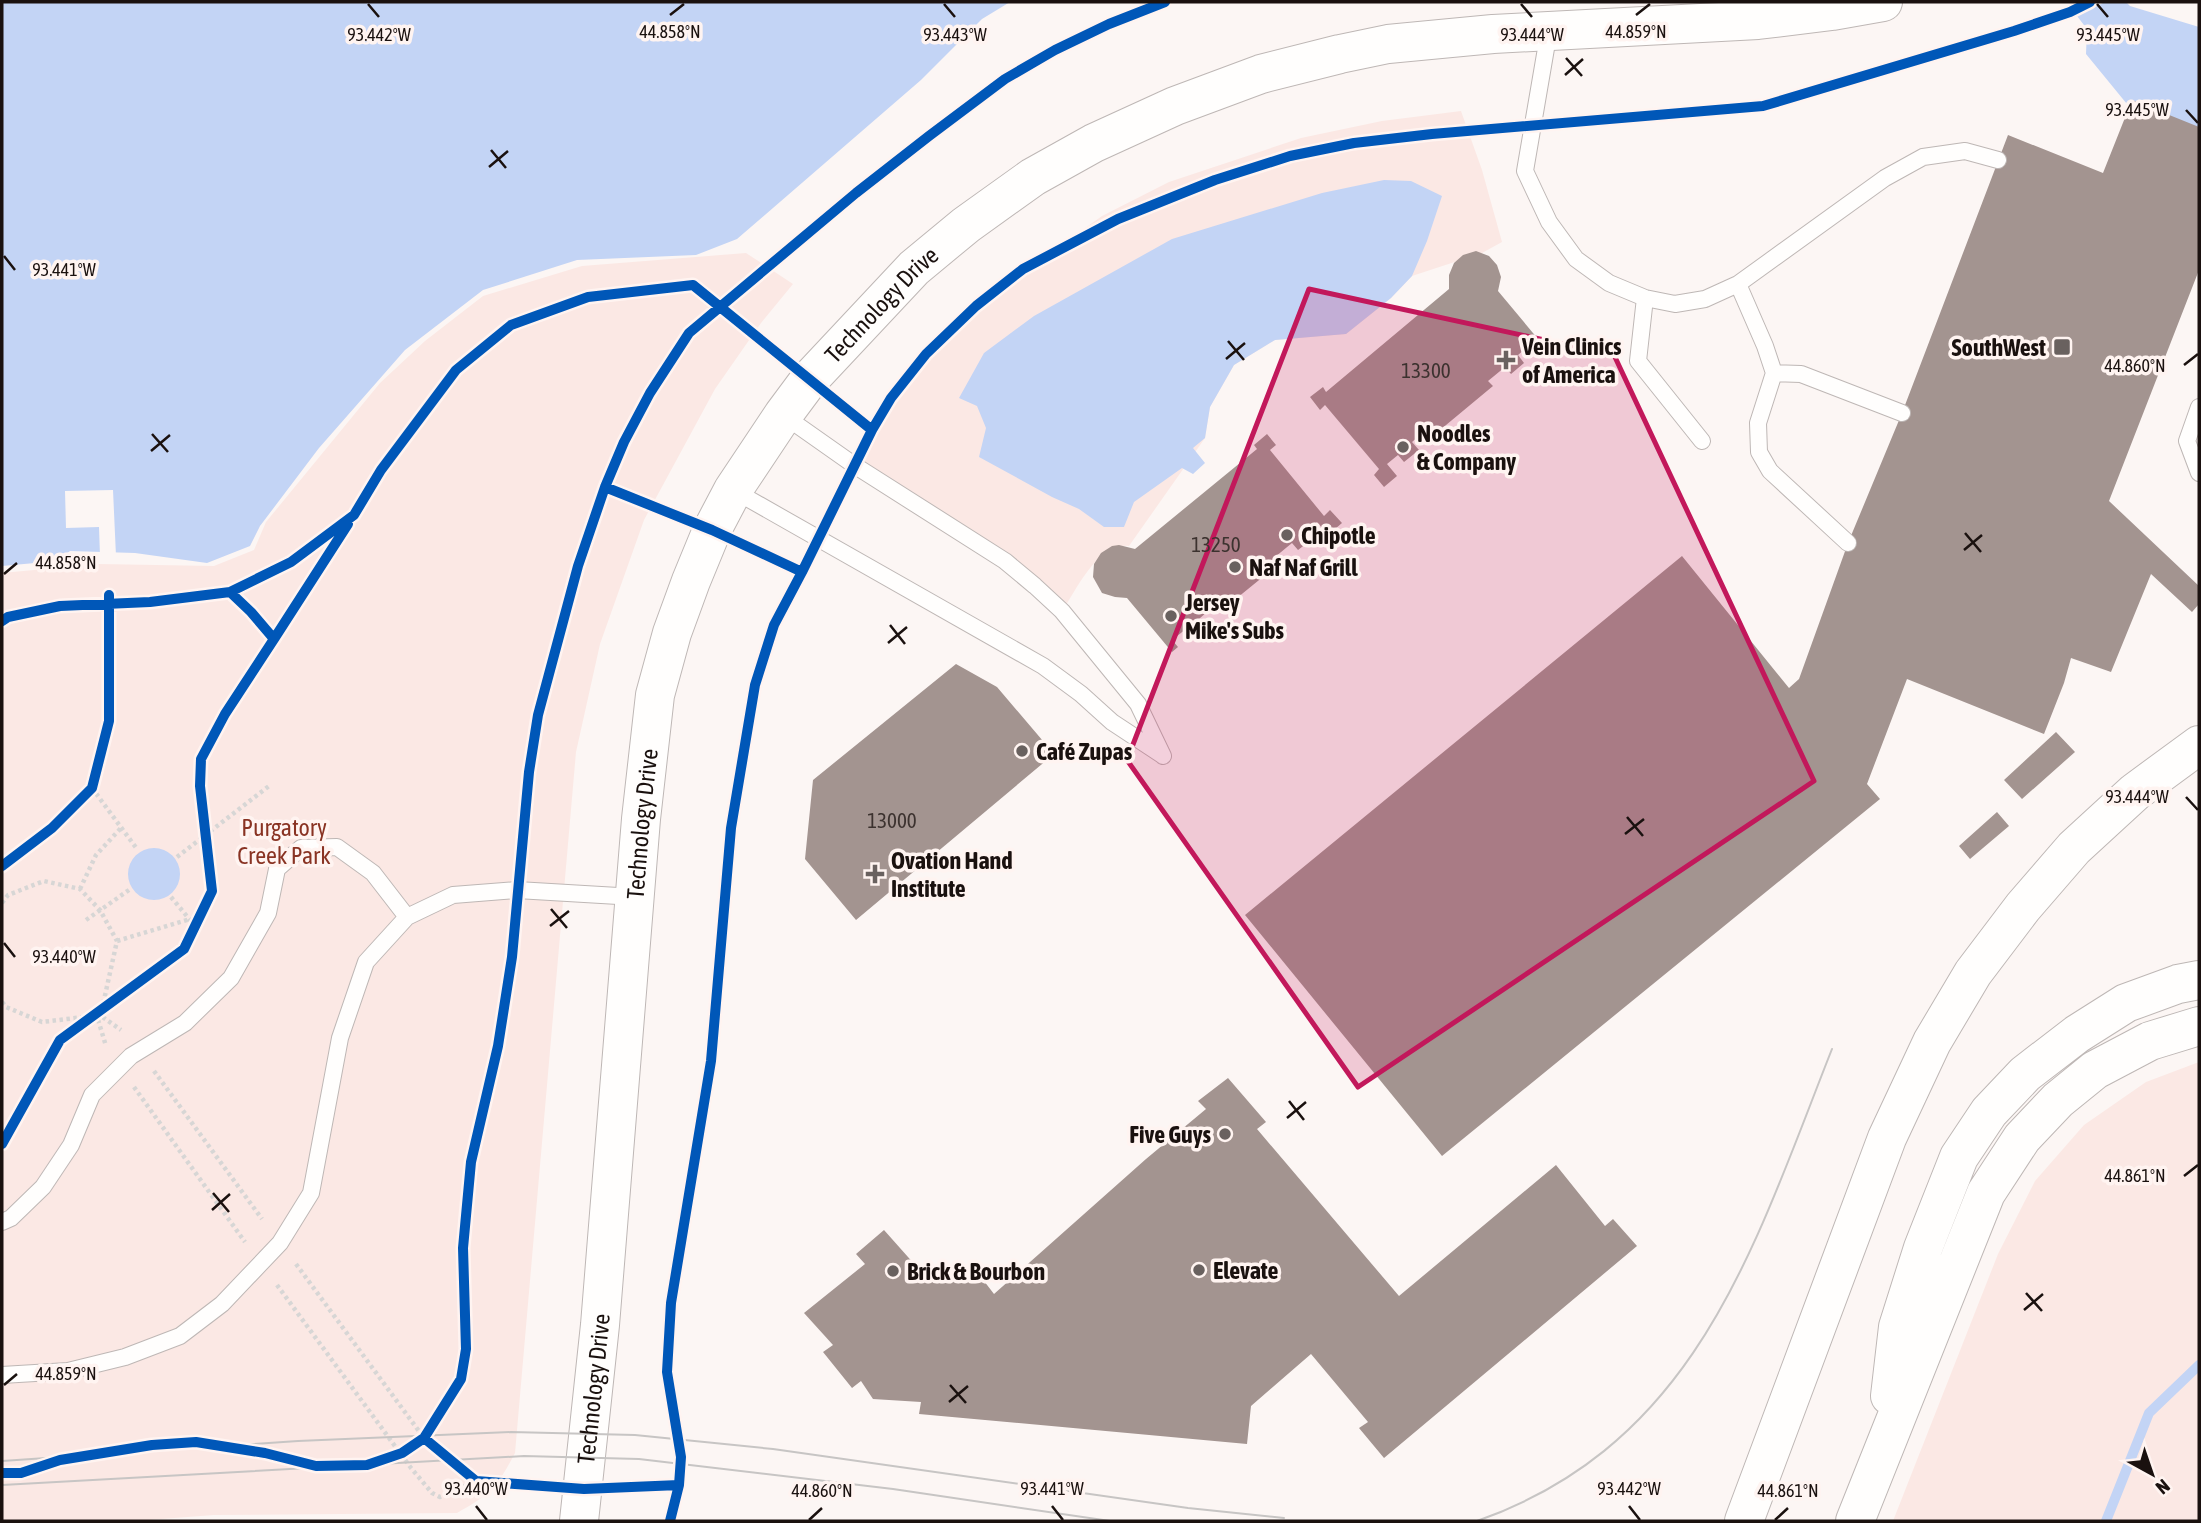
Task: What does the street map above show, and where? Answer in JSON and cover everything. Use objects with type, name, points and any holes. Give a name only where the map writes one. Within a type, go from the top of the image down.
[{"type":"main road","name":"Technology Drive","points":[[579,1521],[600,1325],[648,744],[655,695],[672,633],[712,530],[733,490],[809,380],[914,268],[966,225],[1033,177],[1094,143],[1175,106],[1249,79],[1340,54],[1413,42],[1549,31],[1758,20],[1883,2]]},
{"type":"main road","points":[[1744,1521],[1887,1138],[1932,1042],[1973,972],[2023,907],[2074,848],[2135,792],[2199,745]]},
{"type":"main road","points":[[1884,1447],[1898,1327],[1923,1248],[1959,1157],[1989,1112],[2025,1074],[2077,1034],[2126,1003],[2178,984],[2199,980]]},
{"type":"main road","points":[[1854,1521],[1986,1193],[2022,1138],[2058,1100],[2095,1070],[2150,1041],[2199,1026]]},
{"type":"lane","points":[[1549,31],[1525,171],[1549,222],[1576,259],[1609,283],[1646,298],[1675,304],[1706,299],[1738,284],[1885,178],[1923,157],[1965,151],[1998,160]]},
{"type":"lane","points":[[1738,284],[1774,373],[1758,423],[1759,452],[1770,471],[1848,543]]},
{"type":"lane","points":[[1646,298],[1638,361],[1702,441]]},
{"type":"lane","points":[[1774,373],[1801,374],[1902,413]]},
{"type":"lane","points":[[2199,407],[2187,441],[2199,473]]},
{"type":"lane","points":[[733,490],[1043,666],[1081,694],[1112,722],[1163,756],[1138,704],[1062,611],[1035,586],[1005,561],[854,465],[783,415]]},
{"type":"lane","points":[[2,1222],[11,1218],[43,1187],[71,1145],[92,1095],[131,1056],[185,1023],[231,978],[268,913],[277,869],[301,848],[337,846],[373,873],[407,917]]},
{"type":"lane","points":[[2,1375],[68,1371],[125,1357],[180,1336],[222,1304],[280,1243],[311,1193],[340,1038],[366,962],[407,917],[453,895],[517,890],[635,897]]},
{"type":"path","points":[[96,775],[88,792],[137,849]]},
{"type":"path","points":[[177,857],[207,840],[269,786]]},
{"type":"path","points":[[205,822],[207,840]]},
{"type":"path","points":[[80,890],[96,855],[121,828]]},
{"type":"path","points":[[4,895],[44,881],[80,890],[100,910],[117,941],[97,1013],[107,1051]]},
{"type":"path","points":[[86,920],[129,890]]},
{"type":"path","points":[[171,897],[195,920]]},
{"type":"path","points":[[117,941],[195,920]]},
{"type":"path","points":[[190,937],[195,920]]},
{"type":"path","points":[[2,1002],[6,1007],[42,1022],[97,1013],[127,1034]]},
{"type":"path","points":[[70,1032],[113,1002]]},
{"type":"path","points":[[151,1067],[263,1220]]},
{"type":"path","points":[[131,1084],[245,1242]]},
{"type":"path","points":[[293,1261],[417,1442],[411,1468],[432,1493],[440,1497],[476,1481],[490,1482]]},
{"type":"path","points":[[276,1284],[417,1442],[435,1446]]},
{"type":"path","points":[[390,1457],[417,1442]]},
{"type":"path","points":[[466,1472],[476,1481],[476,1494]]},
{"type":"highlighted area","points":[[1309,289],[1614,355],[1814,781],[1358,1087],[1127,760]]},
{"type":"green space","points":[[1461,111],[1482,170],[1502,242],[1482,253],[1412,276],[1391,298],[1346,334],[1275,340],[1234,365],[1210,407],[1205,438],[1129,546],[1108,551],[1098,559],[1062,611],[1035,586],[854,465],[891,398],[976,306],[1102,216],[1169,182],[1301,138],[1382,121]]},
{"type":"green space","name":"Purgatory Creek Park","points":[[746,253],[793,284],[761,323],[715,389],[644,520],[600,644],[576,752],[515,1453],[509,1465],[492,1489],[457,1513],[214,1515],[135,1521],[2,1521],[2,573],[98,564],[214,566],[254,550],[266,522],[380,383],[425,341],[483,296],[582,266]]},
{"type":"green space","points":[[2199,1062],[2199,1521],[1893,1521],[1998,1254],[2035,1181],[2084,1125],[2146,1082]]},
{"type":"water","points":[[2,2],[1010,2],[982,19],[921,80],[737,239],[696,255],[577,260],[483,290],[405,350],[319,448],[260,526],[250,546],[207,563],[135,553],[70,551],[57,561],[2,566]]},
{"type":"water","points":[[2105,2],[2126,2],[2130,6],[2199,27],[2199,192],[2086,54],[2087,29],[2077,16]]},
{"type":"water","points":[[1384,180],[1411,181],[1442,196],[1412,276],[1391,298],[1346,334],[1275,340],[1234,365],[1210,407],[1205,438],[1193,448],[1205,463],[1193,474],[1182,468],[1134,502],[1124,527],[1104,527],[1079,509],[979,457],[986,428],[977,406],[959,398],[984,353],[1034,316],[1172,239],[1322,193]]},
{"type":"water","points":[[154,848],[164,850],[172,856],[178,864],[178,884],[172,892],[164,898],[154,900],[144,898],[136,892],[130,884],[128,874],[130,864],[136,856],[144,850]]},
{"type":"pier","points":[[113,490],[116,556],[100,556],[99,527],[66,528],[65,491]]},
{"type":"building","points":[[2132,100],[2199,127],[2199,270],[2109,501],[2199,586],[2199,604],[2192,612],[2151,574],[2111,672],[2071,658],[2044,734],[1907,679],[1867,784],[1880,799],[1442,1156],[1245,915],[1682,556],[1789,688],[1799,679],[1848,543],[1902,413],[2008,135],[2103,173]]},
{"type":"building","points":[[1476,251],[1489,256],[1497,265],[1501,277],[1498,291],[1543,345],[1537,351],[1531,344],[1518,355],[1524,363],[1511,374],[1505,367],[1488,381],[1493,386],[1434,435],[1428,428],[1412,442],[1419,450],[1404,462],[1398,455],[1387,464],[1397,476],[1384,487],[1374,475],[1379,469],[1325,405],[1320,410],[1310,397],[1323,387],[1326,392],[1449,289],[1449,275],[1454,263],[1463,255]]},
{"type":"building","points":[[1267,434],[1276,445],[1270,450],[1324,516],[1330,510],[1342,523],[1328,535],[1317,522],[1305,533],[1311,540],[1298,550],[1292,543],[1275,557],[1280,563],[1221,611],[1216,604],[1199,619],[1205,627],[1193,637],[1186,629],[1172,640],[1178,647],[1172,652],[1127,598],[1102,593],[1093,577],[1094,564],[1101,553],[1112,546],[1135,549],[1257,449],[1254,445]]},
{"type":"building","points":[[956,664],[997,687],[1054,754],[856,920],[805,859],[813,780]]},
{"type":"building","points":[[2056,732],[2075,752],[2022,799],[2004,780]]},
{"type":"building","points":[[1997,812],[2009,826],[1970,859],[1959,846]]},
{"type":"building","name":"Elevate","points":[[1228,1078],[1266,1122],[1257,1129],[1399,1296],[1556,1165],[1605,1226],[1613,1219],[1637,1246],[1384,1458],[1359,1428],[1368,1422],[1311,1354],[1251,1406],[1247,1444],[919,1414],[921,1402],[873,1399],[861,1381],[852,1388],[823,1352],[833,1345],[804,1313],[865,1264],[856,1254],[884,1230],[924,1275],[984,1281],[994,1294],[1206,1109],[1198,1101]]},
{"type":"waterway","points":[[2106,1521],[2149,1413],[2199,1365]]},
{"type":"tram line","points":[[1477,1521],[1553,1486],[1615,1442],[1666,1389],[1708,1330],[1744,1264],[1775,1195],[1832,1049]]},
{"type":"tram line","points":[[2,1461],[298,1441],[511,1432],[635,1435],[773,1449],[1188,1508],[1284,1518]]},
{"type":"tram line","points":[[2,1485],[524,1456],[639,1459],[893,1489],[1110,1521]]},
{"type":"cycle path","points":[[2,1473],[21,1473],[60,1460],[152,1445],[196,1442],[265,1453],[316,1466],[367,1465],[402,1453],[424,1438],[461,1379],[466,1349],[463,1248],[471,1162],[498,1046],[512,957],[529,772],[538,715],[578,566],[605,487],[624,442],[650,393],[689,333],[856,193],[1005,79],[1055,50],[1109,24],[1165,2]]},
{"type":"cycle path","points":[[670,1521],[679,1485],[681,1457],[667,1372],[671,1303],[711,1061],[731,828],[755,685],[774,625],[872,430],[891,398],[926,354],[976,306],[1023,269],[1118,219],[1215,180],[1290,156],[1354,143],[1432,134],[1763,106],[2014,31],[2070,12],[2090,2]]},
{"type":"cycle path","points":[[2,621],[8,617],[60,606],[150,602],[230,592],[291,562],[354,515],[381,470],[456,370],[511,325],[588,297],[693,285],[872,430]]},
{"type":"cycle path","points":[[605,487],[712,530],[802,572]]},
{"type":"cycle path","points":[[274,639],[348,524]]},
{"type":"cycle path","points":[[2,1144],[60,1040],[184,949],[212,891],[200,786],[201,759],[225,714],[274,639],[230,592]]},
{"type":"cycle path","points":[[2,866],[52,828],[92,788],[109,721],[109,595]]},
{"type":"cycle path","points":[[424,1438],[476,1481],[584,1489],[679,1485]]},
{"type":"place","name":"SouthWest","points":[[2062,347]]},
{"type":"place","name":"Vein Clinics of America","points":[[1506,360]]},
{"type":"place","name":"Noodles & Company","points":[[1403,447]]},
{"type":"place","name":"Chipotle","points":[[1287,535]]},
{"type":"place","name":"Naf Naf Grill","points":[[1235,567]]},
{"type":"place","name":"Jersey Mike's Subs","points":[[1171,616]]},
{"type":"place","name":"Café Zupas","points":[[1022,751]]},
{"type":"place","name":"Ovation Hand Institute","points":[[875,874]]},
{"type":"place","name":"Five Guys","points":[[1225,1134]]},
{"type":"place","name":"Elevate","points":[[1199,1270]]},
{"type":"place","name":"Brick & Bourbon","points":[[893,1271]]}]
